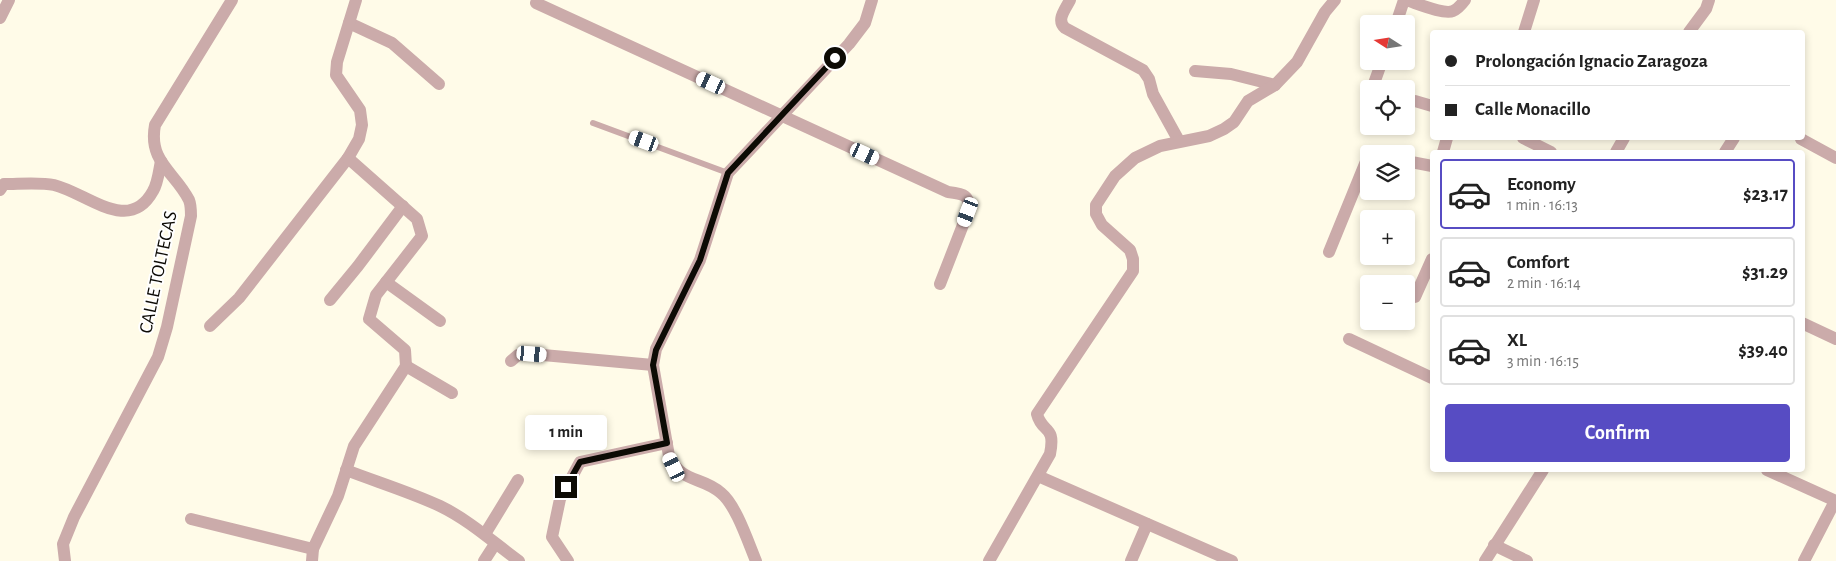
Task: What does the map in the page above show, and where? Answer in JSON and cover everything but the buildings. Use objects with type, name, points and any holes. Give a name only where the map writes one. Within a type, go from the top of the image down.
[{"type":"street","name":"CALLE TOLTECAS","points":[[64,561],[63,544],[74,517],[158,357],[167,327],[191,216],[190,202],[154,150],[153,137],[156,125],[232,0]]},
{"type":"street","points":[[210,326],[238,298],[348,158],[359,140],[362,126],[360,110],[336,75],[337,62],[356,0]]},
{"type":"street","points":[[756,561],[730,502],[721,492],[685,475],[674,467],[667,443],[653,365],[656,350],[700,260],[728,173],[848,44],[865,23],[872,0]]},
{"type":"street","points":[[1070,0],[1060,20],[1061,24],[1065,28],[1143,70],[1149,79],[1153,94],[1179,141]]},
{"type":"street","points":[[989,561],[1050,454],[1053,440],[1048,429],[1039,421],[1037,414],[1133,271],[1133,259],[1130,250],[1102,225],[1096,214],[1096,205],[1102,195],[1115,176],[1135,158],[1160,146],[1209,136],[1224,130],[1234,122],[1248,102],[1275,85],[1296,62],[1325,12],[1335,0]]},
{"type":"street","points":[[1399,15],[1405,0],[1451,12],[1465,0]]},
{"type":"street","points":[[1525,30],[1534,0]]},
{"type":"street","points":[[1690,30],[1706,9],[1709,0]]},
{"type":"street","points":[[536,3],[948,192],[962,194],[967,198],[968,212],[940,284]]},
{"type":"street","points":[[349,23],[392,43],[439,84]]},
{"type":"street","points":[[1195,71],[1231,74],[1275,85]]},
{"type":"street","points":[[1415,101],[1430,105]]},
{"type":"street","points":[[1527,140],[1548,150]]},
{"type":"street","points":[[1802,140],[1836,158]]},
{"type":"street","points":[[191,519],[312,555],[338,496],[354,446],[406,366],[405,350],[369,319],[376,296],[422,236],[417,219],[348,158]]},
{"type":"street","points":[[0,190],[4,184],[54,185],[117,211],[133,211],[145,202],[154,190],[161,161]]},
{"type":"street","points":[[1415,163],[1430,166]]},
{"type":"street","points":[[1329,252],[1360,176]]},
{"type":"street","points":[[330,300],[358,266],[402,206]]},
{"type":"street","points":[[1415,297],[1430,263]]},
{"type":"street","points":[[386,282],[440,321]]},
{"type":"street","points":[[1805,324],[1836,339]]},
{"type":"street","points":[[1349,338],[1430,377]]},
{"type":"street","points":[[511,361],[518,355],[532,354],[653,365]]},
{"type":"street","points":[[406,366],[452,393]]},
{"type":"street","points":[[568,561],[552,538],[560,499],[580,462],[667,443]]},
{"type":"street","points":[[346,470],[441,507],[485,534],[495,544],[519,561]]},
{"type":"street","points":[[1485,561],[1542,472]]},
{"type":"street","points":[[1771,472],[1836,501],[1804,561]]},
{"type":"street","points":[[1038,476],[1232,561]]},
{"type":"street","points":[[485,534],[518,480]]},
{"type":"street","points":[[1131,561],[1147,524]]},
{"type":"street","points":[[484,561],[495,544]]},
{"type":"street","points":[[1494,545],[1526,561]]},
{"type":"lane","points":[[592,123],[728,173]]},
{"type":"route","points":[[566,487],[580,462],[667,443],[653,365],[656,350],[700,260],[728,173],[835,58]]}]
